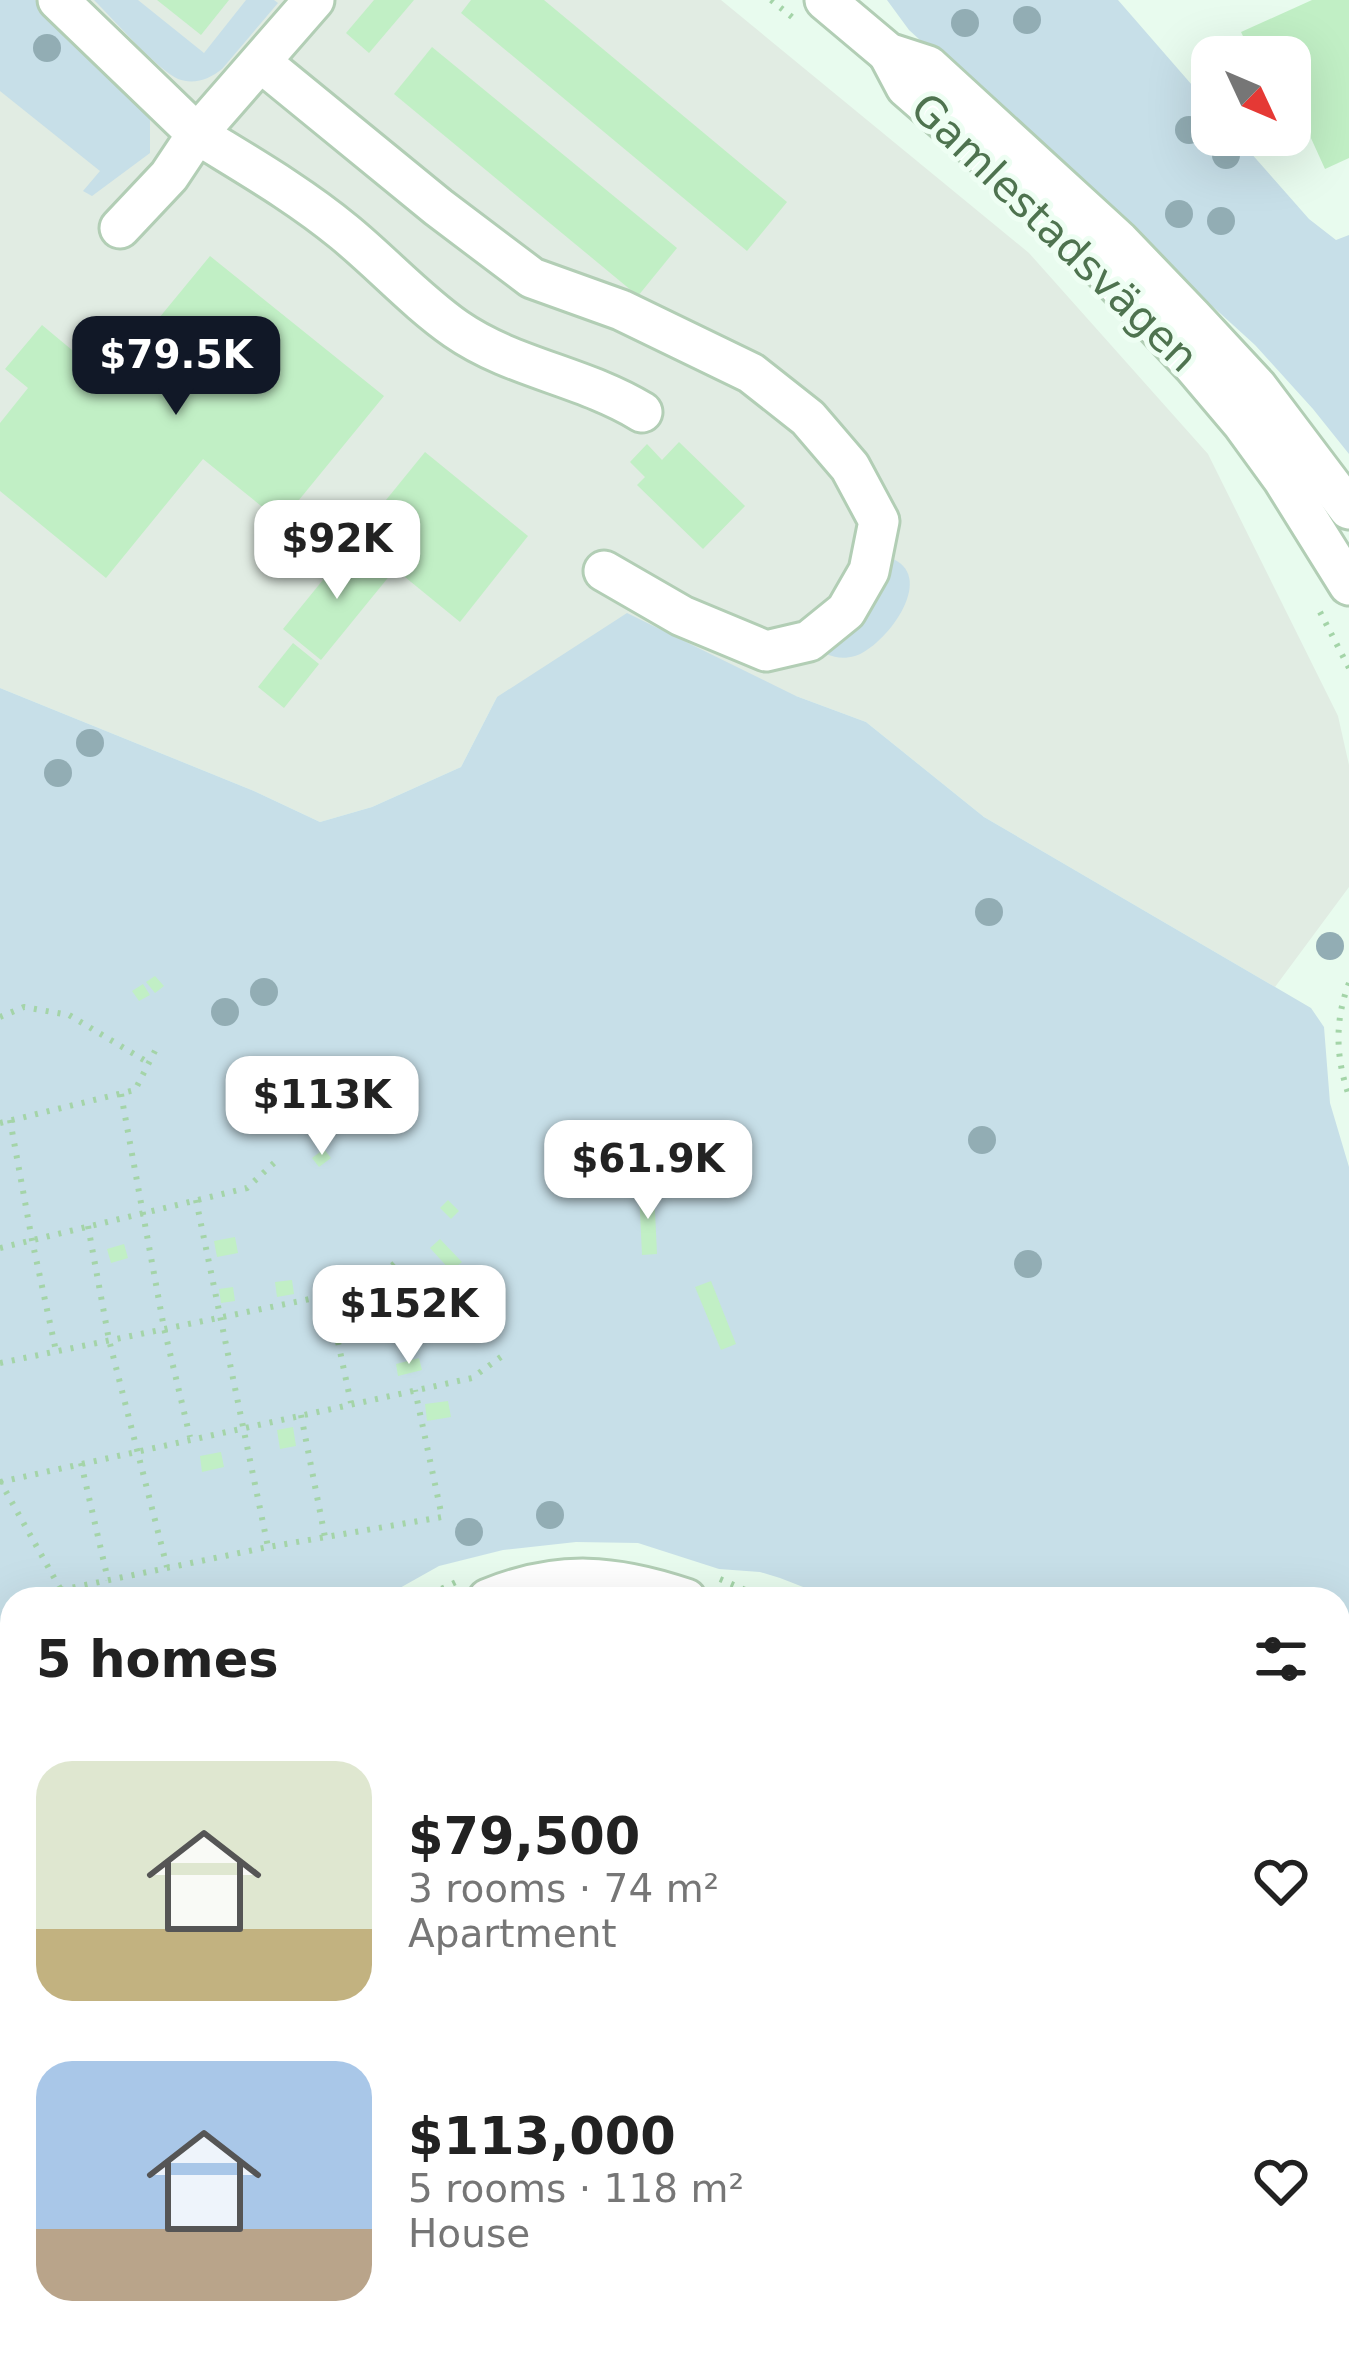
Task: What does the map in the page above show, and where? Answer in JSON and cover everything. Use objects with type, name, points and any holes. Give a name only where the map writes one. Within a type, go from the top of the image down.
[{"type":"street","points":[[58,0],[197,134],[298,197],[454,328],[493,352],[616,396],[642,412]]},
{"type":"street","points":[[120,228],[169,176],[197,134],[314,0]]},
{"type":"street","name":"Gamlestadsvägen","points":[[825,0],[888,53],[928,66],[1119,241],[1257,387],[1349,508]]},
{"type":"street","name":"Gamlestadsvägen","points":[[888,53],[905,87],[1074,238],[1193,365],[1283,479],[1349,585]]},
{"type":"street","points":[[262,63],[532,278],[621,310],[751,373],[808,418],[850,467],[880,520],[869,571],[846,611],[808,641],[766,651],[682,616],[604,571]]},
{"type":"street","points":[[522,1587],[565,1578],[643,1587]]},
{"type":"path","points":[[1349,983],[1336,1038],[1349,1096]]},
{"type":"path","points":[[0,1017],[25,1007],[69,1015],[149,1063]]},
{"type":"path","points":[[0,1123],[135,1090],[157,1047]]},
{"type":"path","points":[[121,1094],[164,1328],[190,1438]]},
{"type":"path","points":[[10,1120],[56,1351]]},
{"type":"path","points":[[0,1248],[247,1188],[275,1162]]},
{"type":"path","points":[[196,1200],[268,1547]]},
{"type":"path","points":[[88,1226],[109,1340],[167,1568]]},
{"type":"path","points":[[0,1363],[368,1287],[395,1263]]},
{"type":"path","points":[[328,1295],[352,1404]]},
{"type":"path","points":[[59,1587],[0,1481],[472,1378],[505,1354]]},
{"type":"path","points":[[75,1587],[442,1517],[415,1390]]},
{"type":"path","points":[[301,1415],[325,1537]]},
{"type":"path","points":[[81,1463],[108,1580]]},
{"type":"shaded area","points":[[0,0],[721,0],[1029,253],[1208,454],[1338,716],[1349,765],[1349,887],[1275,987],[984,817],[866,722],[796,696],[497,697],[461,767],[372,807],[320,822],[0,688]]},
{"type":"shaded area","points":[[0,0],[35,0],[134,94],[150,118],[150,153],[92,196],[83,191],[100,171],[0,91]]},
{"type":"shaded area","points":[[94,0],[138,0],[204,53],[246,0],[278,3],[222,69],[190,81],[178,79],[159,65]]},
{"type":"shaded area","points":[[887,0],[1118,0],[1191,84],[1191,156],[1254,156],[1309,219],[1336,240],[1349,235],[1349,454],[1255,345],[909,30]]},
{"type":"shaded area","points":[[893,559],[910,581],[908,596],[891,627],[855,656],[826,654],[823,649]]},
{"type":"shaded area","points":[[627,613],[796,696],[866,722],[984,817],[1311,1008],[1324,1027],[1330,1103],[1349,1167],[1349,1587],[803,1587],[760,1572],[719,1569],[638,1543],[576,1542],[503,1550],[439,1566],[402,1587],[0,1587],[0,688],[320,822],[372,807],[461,767],[497,697]]},
{"type":"building","points":[[157,0],[229,0],[201,35]]},
{"type":"building","points":[[374,0],[414,0],[369,53],[346,33]]},
{"type":"building","points":[[471,0],[544,0],[787,202],[747,251],[461,13]]},
{"type":"building","points":[[1312,0],[1349,0],[1349,158],[1325,169],[1311,138],[1311,36],[1243,36],[1241,32]]},
{"type":"building","points":[[432,47],[677,248],[638,296],[394,94]]},
{"type":"building","points":[[210,256],[384,396],[281,522],[203,459],[106,578],[0,491],[0,423],[28,388],[5,369],[42,325],[108,380]]},
{"type":"building","points":[[679,442],[745,506],[703,549],[637,485],[645,477],[630,462],[647,444],[662,460]]},
{"type":"building","points":[[425,452],[528,536],[460,622],[356,537]]},
{"type":"building","points":[[353,543],[391,574],[321,660],[283,629]]},
{"type":"building","points":[[293,643],[319,664],[284,708],[258,687]]},
{"type":"building","points":[[155,976],[164,986],[155,993],[146,982]]},
{"type":"building","points":[[143,984],[150,995],[139,1001],[132,991]]},
{"type":"building","points":[[324,1149],[331,1158],[319,1167],[312,1158]]},
{"type":"building","points":[[654,1190],[657,1254],[642,1255],[639,1191]]},
{"type":"building","points":[[448,1200],[459,1211],[451,1219],[440,1208]]},
{"type":"building","points":[[235,1237],[238,1253],[217,1257],[214,1241]]},
{"type":"building","points":[[440,1239],[462,1262],[451,1271],[430,1248]]},
{"type":"building","points":[[124,1244],[128,1258],[111,1263],[107,1249]]},
{"type":"building","points":[[292,1280],[294,1294],[277,1297],[275,1282]]},
{"type":"building","points":[[711,1281],[736,1344],[721,1350],[695,1287]]},
{"type":"building","points":[[233,1287],[235,1301],[221,1303],[219,1289]]},
{"type":"building","points":[[362,1295],[372,1310],[360,1318],[350,1302]]},
{"type":"building","points":[[419,1358],[422,1370],[398,1376],[396,1364]]},
{"type":"building","points":[[448,1401],[451,1417],[427,1421],[425,1404]]},
{"type":"building","points":[[293,1427],[296,1446],[280,1449],[277,1430]]},
{"type":"building","points":[[221,1452],[224,1467],[202,1472],[200,1456]]}]
